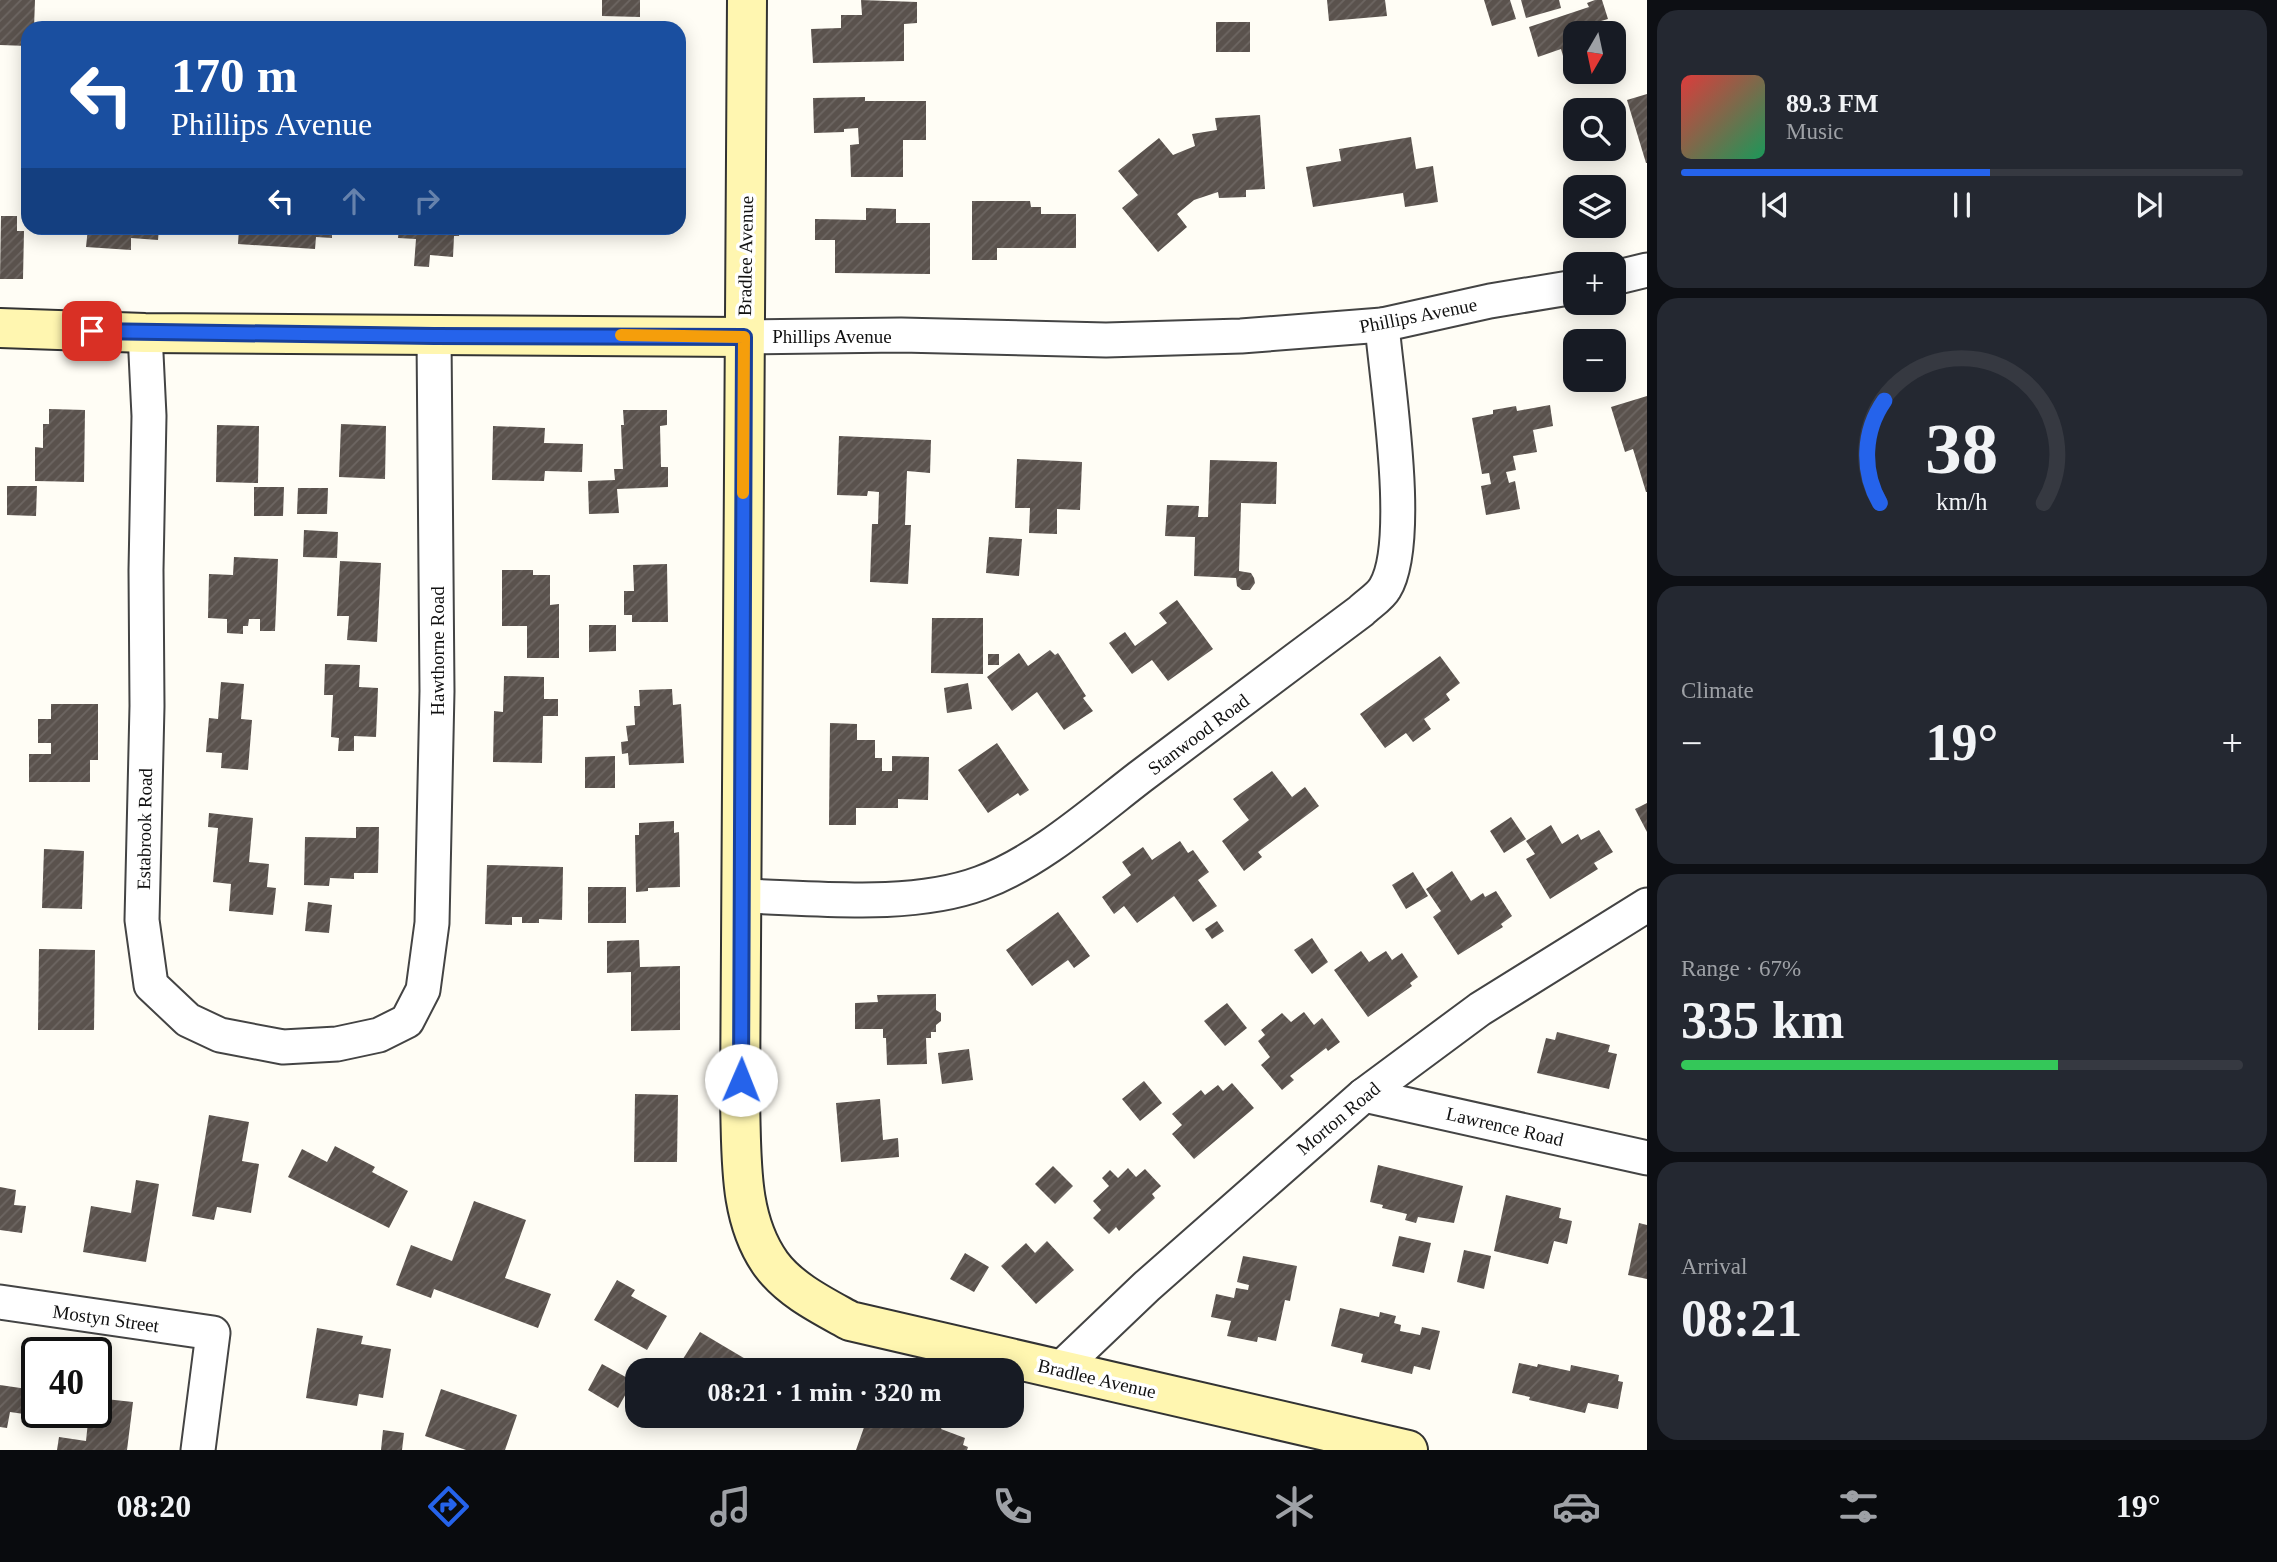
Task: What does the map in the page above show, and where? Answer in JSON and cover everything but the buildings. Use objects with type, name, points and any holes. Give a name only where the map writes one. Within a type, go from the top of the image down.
[{"type":"street","name":"Bradlee Avenue","points":[[747,0],[740,1103],[744,1200],[759,1242],[772,1265],[796,1288],[850,1321],[1408,1450]]},
{"type":"street","points":[[1626,275],[1647,270]]},
{"type":"street","name":"Phillips Avenue","points":[[0,328],[434,336],[901,335],[1176,339],[1382,324],[1563,289]]},
{"type":"street","name":"Stanwood Road","points":[[743,896],[898,899],[937,894],[981,883],[1027,861],[1086,819],[1361,611],[1385,589],[1396,553],[1398,507],[1382,324]]},
{"type":"street","name":"Estabrook Road","points":[[145,332],[149,416],[142,920],[150,985],[188,1020],[220,1035],[284,1047],[337,1044],[379,1035],[407,1021],[423,990],[426,965]]},
{"type":"street","name":"Hawthorne Road","points":[[426,965],[432,923],[437,691],[434,336]]},
{"type":"street","name":"Morton Road","points":[[1060,1370],[1157,1277],[1364,1095],[1480,1009],[1647,905]]},
{"type":"street","name":"Lawrence Road","points":[[1364,1095],[1647,1158]]},
{"type":"street","name":"Mostyn Street","points":[[0,1302],[213,1333],[198,1450]]},
{"type":"slow traffic","points":[[621,335],[744,337],[743,493]]},
{"type":"route","points":[[92,331],[744,337],[741,1080]]}]
